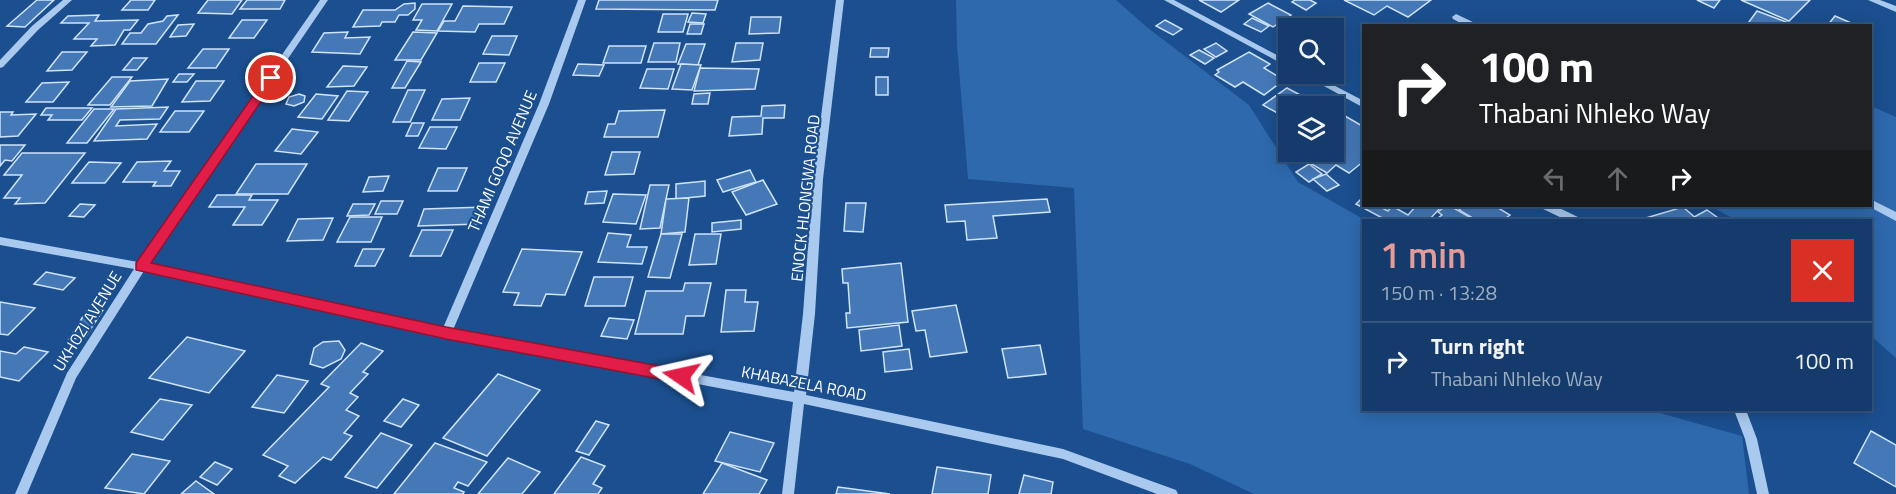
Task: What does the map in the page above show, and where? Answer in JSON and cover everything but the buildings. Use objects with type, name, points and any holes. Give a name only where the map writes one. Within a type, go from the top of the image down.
[{"type":"street","points":[[0,65],[35,28],[68,0]]},
{"type":"street","name":"UKHOZI AVENUE","points":[[21,494],[71,376],[141,266],[324,0]]},
{"type":"street","name":"THAMI GOQO AVENUE","points":[[446,333],[544,104],[582,0]]},
{"type":"street","name":"ENOCK HLONGWA ROAD","points":[[788,494],[809,314],[818,179],[840,0]]},
{"type":"street","points":[[1168,0],[1278,59]]},
{"type":"street","points":[[1872,0],[1896,9]]},
{"type":"street","points":[[1456,17],[1470,24]]},
{"type":"street","points":[[1325,84],[1362,104]]},
{"type":"street","points":[[1872,203],[1896,217]]},
{"type":"street","points":[[1549,207],[1572,219]]},
{"type":"street","name":"KHABAZELA ROAD","points":[[0,241],[141,266],[446,333],[798,398],[1063,454],[1172,494]]},
{"type":"street","points":[[1740,411],[1751,439],[1763,494]]},
{"type":"shaded area","points":[[956,0],[1116,0],[1148,28],[1249,105],[1278,151],[1278,162],[1285,162],[1298,182],[1363,219],[1362,411],[1653,411],[1742,436],[1749,494],[1254,494],[1190,464],[1083,429],[1074,188],[968,179],[957,45]]},
{"type":"shaded area","points":[[1872,106],[1896,117],[1896,358],[1872,337],[1872,219],[1734,219],[1712,207],[1872,207]]},
{"type":"route","points":[[271,78],[178,216],[141,266],[446,333],[681,376]]}]
